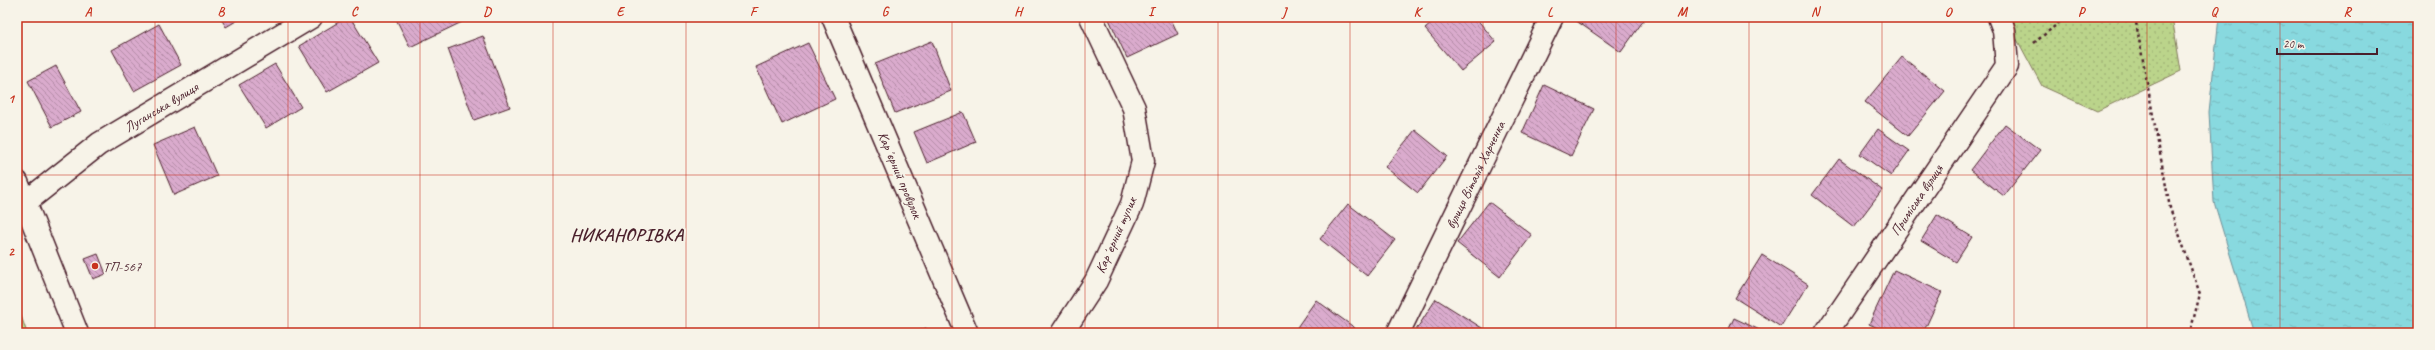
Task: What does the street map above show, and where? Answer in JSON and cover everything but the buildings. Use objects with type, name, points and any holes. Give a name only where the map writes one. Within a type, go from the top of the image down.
[{"type":"street","name":"Луганська вулиця","points":[[22,203],[99,144],[311,17]]},
{"type":"street","name":"Карʼєрний провулок","points":[[833,17],[967,333]]},
{"type":"street","name":"Карʼєрний тупик","points":[[1062,333],[1102,267],[1132,204],[1143,161],[1134,108],[1091,17]]},
{"type":"street","name":"вулиця Віталія Харченка","points":[[1398,333],[1552,17]]},
{"type":"street","points":[[1999,17],[2004,30],[2007,66]]},
{"type":"street","name":"Приміська вулиця","points":[[1826,333],[2007,66]]},
{"type":"street","points":[[17,182],[22,203],[77,333]]},
{"type":"path","points":[[2007,66],[2066,17]]},
{"type":"path","points":[[2135,17],[2170,208],[2200,294],[2190,333]]},
{"type":"green space","points":[[2005,17],[2172,17],[2181,71],[2097,111],[2042,86]]},
{"type":"green space","points":[[17,304],[27,333],[17,333]]},
{"type":"water","points":[[2219,17],[2418,17],[2418,333],[2254,333],[2214,202],[2209,112]]},
{"type":"place","name":"ТП-567","points":[[95,266]]},
{"type":"district","name":"НИКАНОРІВКА","points":[[627,235]]}]
